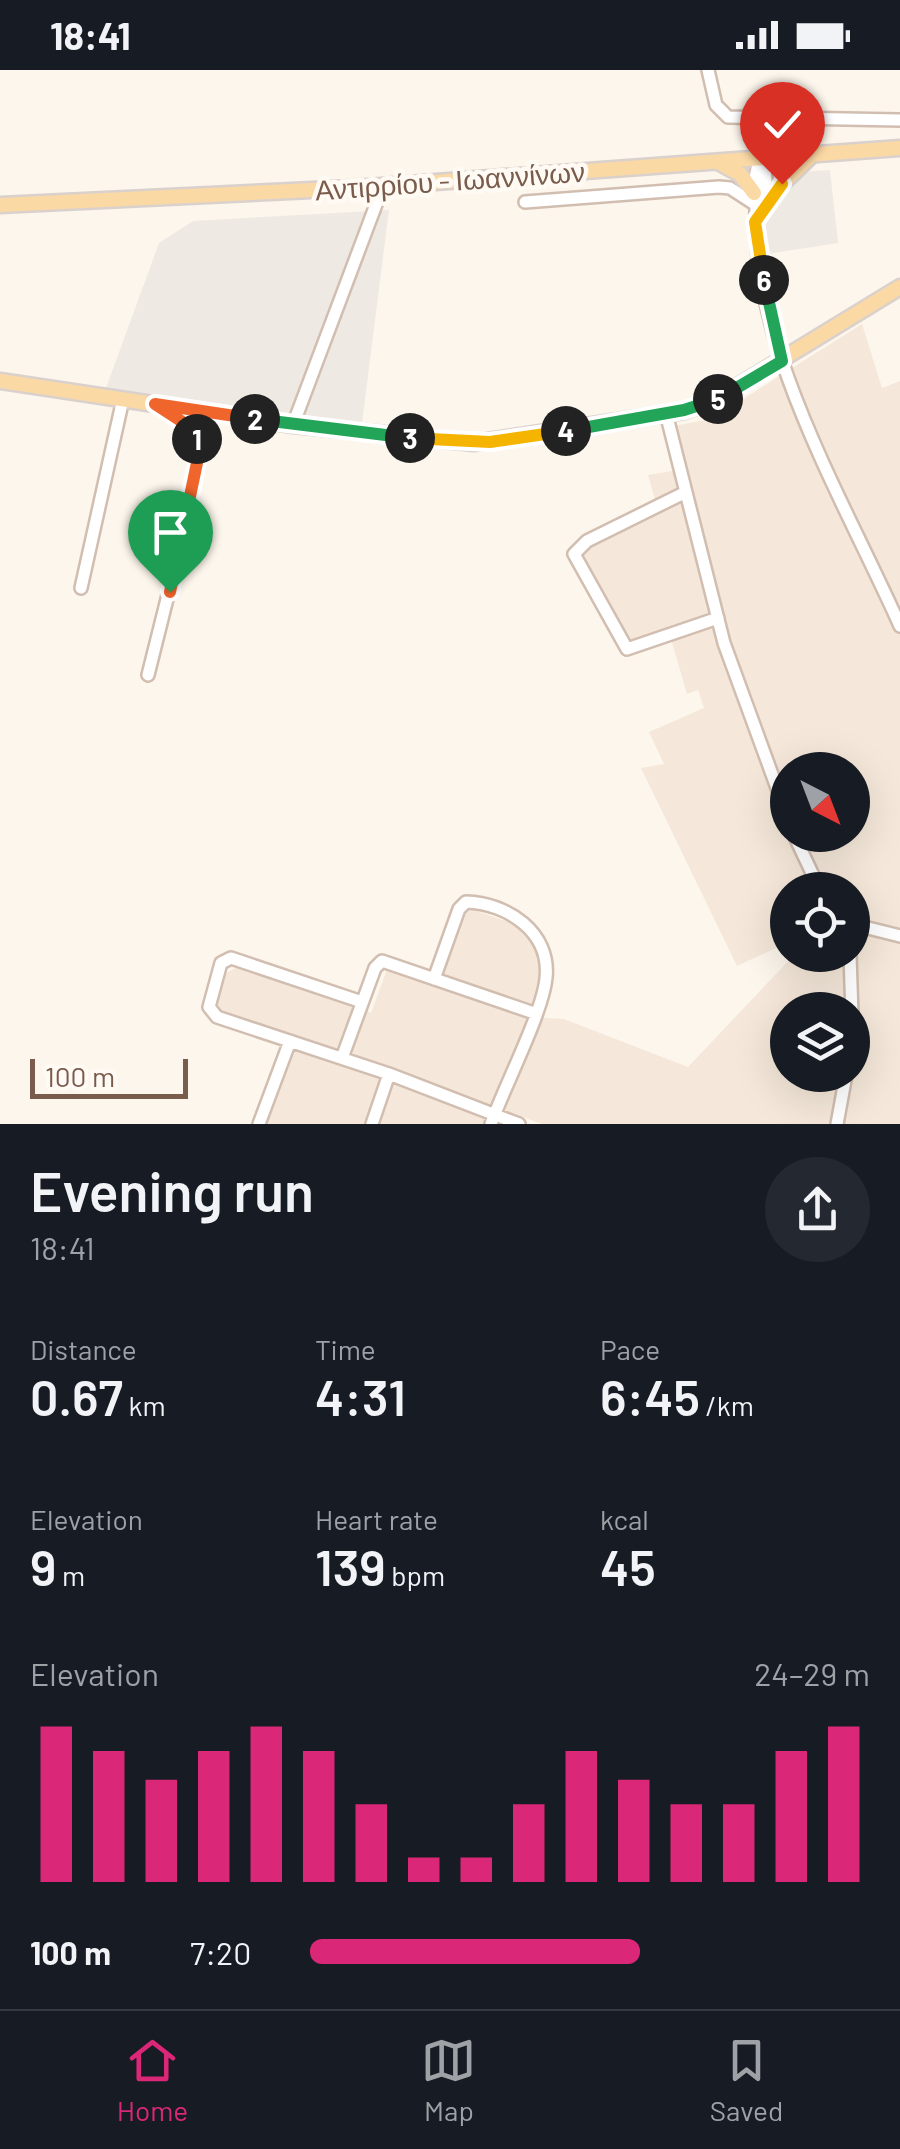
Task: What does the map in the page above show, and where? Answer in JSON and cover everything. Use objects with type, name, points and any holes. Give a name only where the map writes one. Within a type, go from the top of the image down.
[{"type":"main road","name":"Αντιρρίου - Ιωαννίνων","points":[[0,205],[130,202],[900,148]]},
{"type":"main road","points":[[755,222],[782,184],[814,154]]},
{"type":"main road","points":[[718,162],[740,174],[755,199]]},
{"type":"main road","points":[[0,381],[293,425],[434,442],[490,442],[666,412],[724,396],[900,287]]},
{"type":"street","points":[[708,70],[716,104],[724,114],[900,120]]},
{"type":"street","points":[[761,118],[762,158],[754,176],[755,222],[782,361],[900,626]]},
{"type":"street","points":[[293,425],[382,186]]},
{"type":"street","points":[[525,202],[719,187],[755,199]]},
{"type":"street","points":[[80,588],[123,399]]},
{"type":"street","points":[[148,675],[181,543],[198,442],[181,421],[155,404]]},
{"type":"street","points":[[666,412],[718,618],[770,767]]},
{"type":"street","points":[[686,492],[587,541],[574,554],[626,650],[718,618]]},
{"type":"street","points":[[434,979],[463,904],[500,908],[524,923],[544,953],[546,985],[493,1120]]},
{"type":"street","points":[[870,928],[900,936]]},
{"type":"street","points":[[362,1002],[254,963],[226,959],[209,1011],[389,1074],[493,1120],[519,1124]]},
{"type":"street","points":[[342,1058],[382,960],[534,1013]]},
{"type":"street","points":[[259,1124],[290,1041]]},
{"type":"street","points":[[372,1124],[389,1074]]},
{"type":"street","points":[[837,1124],[843,1092]]},
{"type":"shaded area","points":[[830,170],[838,243],[767,254],[761,223],[799,172]]},
{"type":"shaded area","points":[[389,210],[362,423],[106,388],[159,243],[193,221]]},
{"type":"shaded area","points":[[862,324],[882,388],[900,381],[900,1124],[542,1124],[497,1107],[490,1124],[266,1124],[299,1038],[215,1012],[223,975],[237,967],[337,996],[371,1013],[387,969],[439,988],[468,908],[514,924],[535,948],[545,969],[531,1017],[564,1019],[688,1067],[778,972],[870,972],[870,872],[770,872],[770,951],[737,966],[641,768],[664,764],[649,732],[704,708],[698,690],[687,694],[671,639],[632,653],[576,555],[659,514],[648,475],[684,469],[674,426],[705,420]]},
{"type":"route","points":[[170,592],[198,442],[181,421],[155,404],[293,425],[474,443],[566,432],[700,406],[740,388],[782,361],[754,232],[755,222],[782,184]]}]
